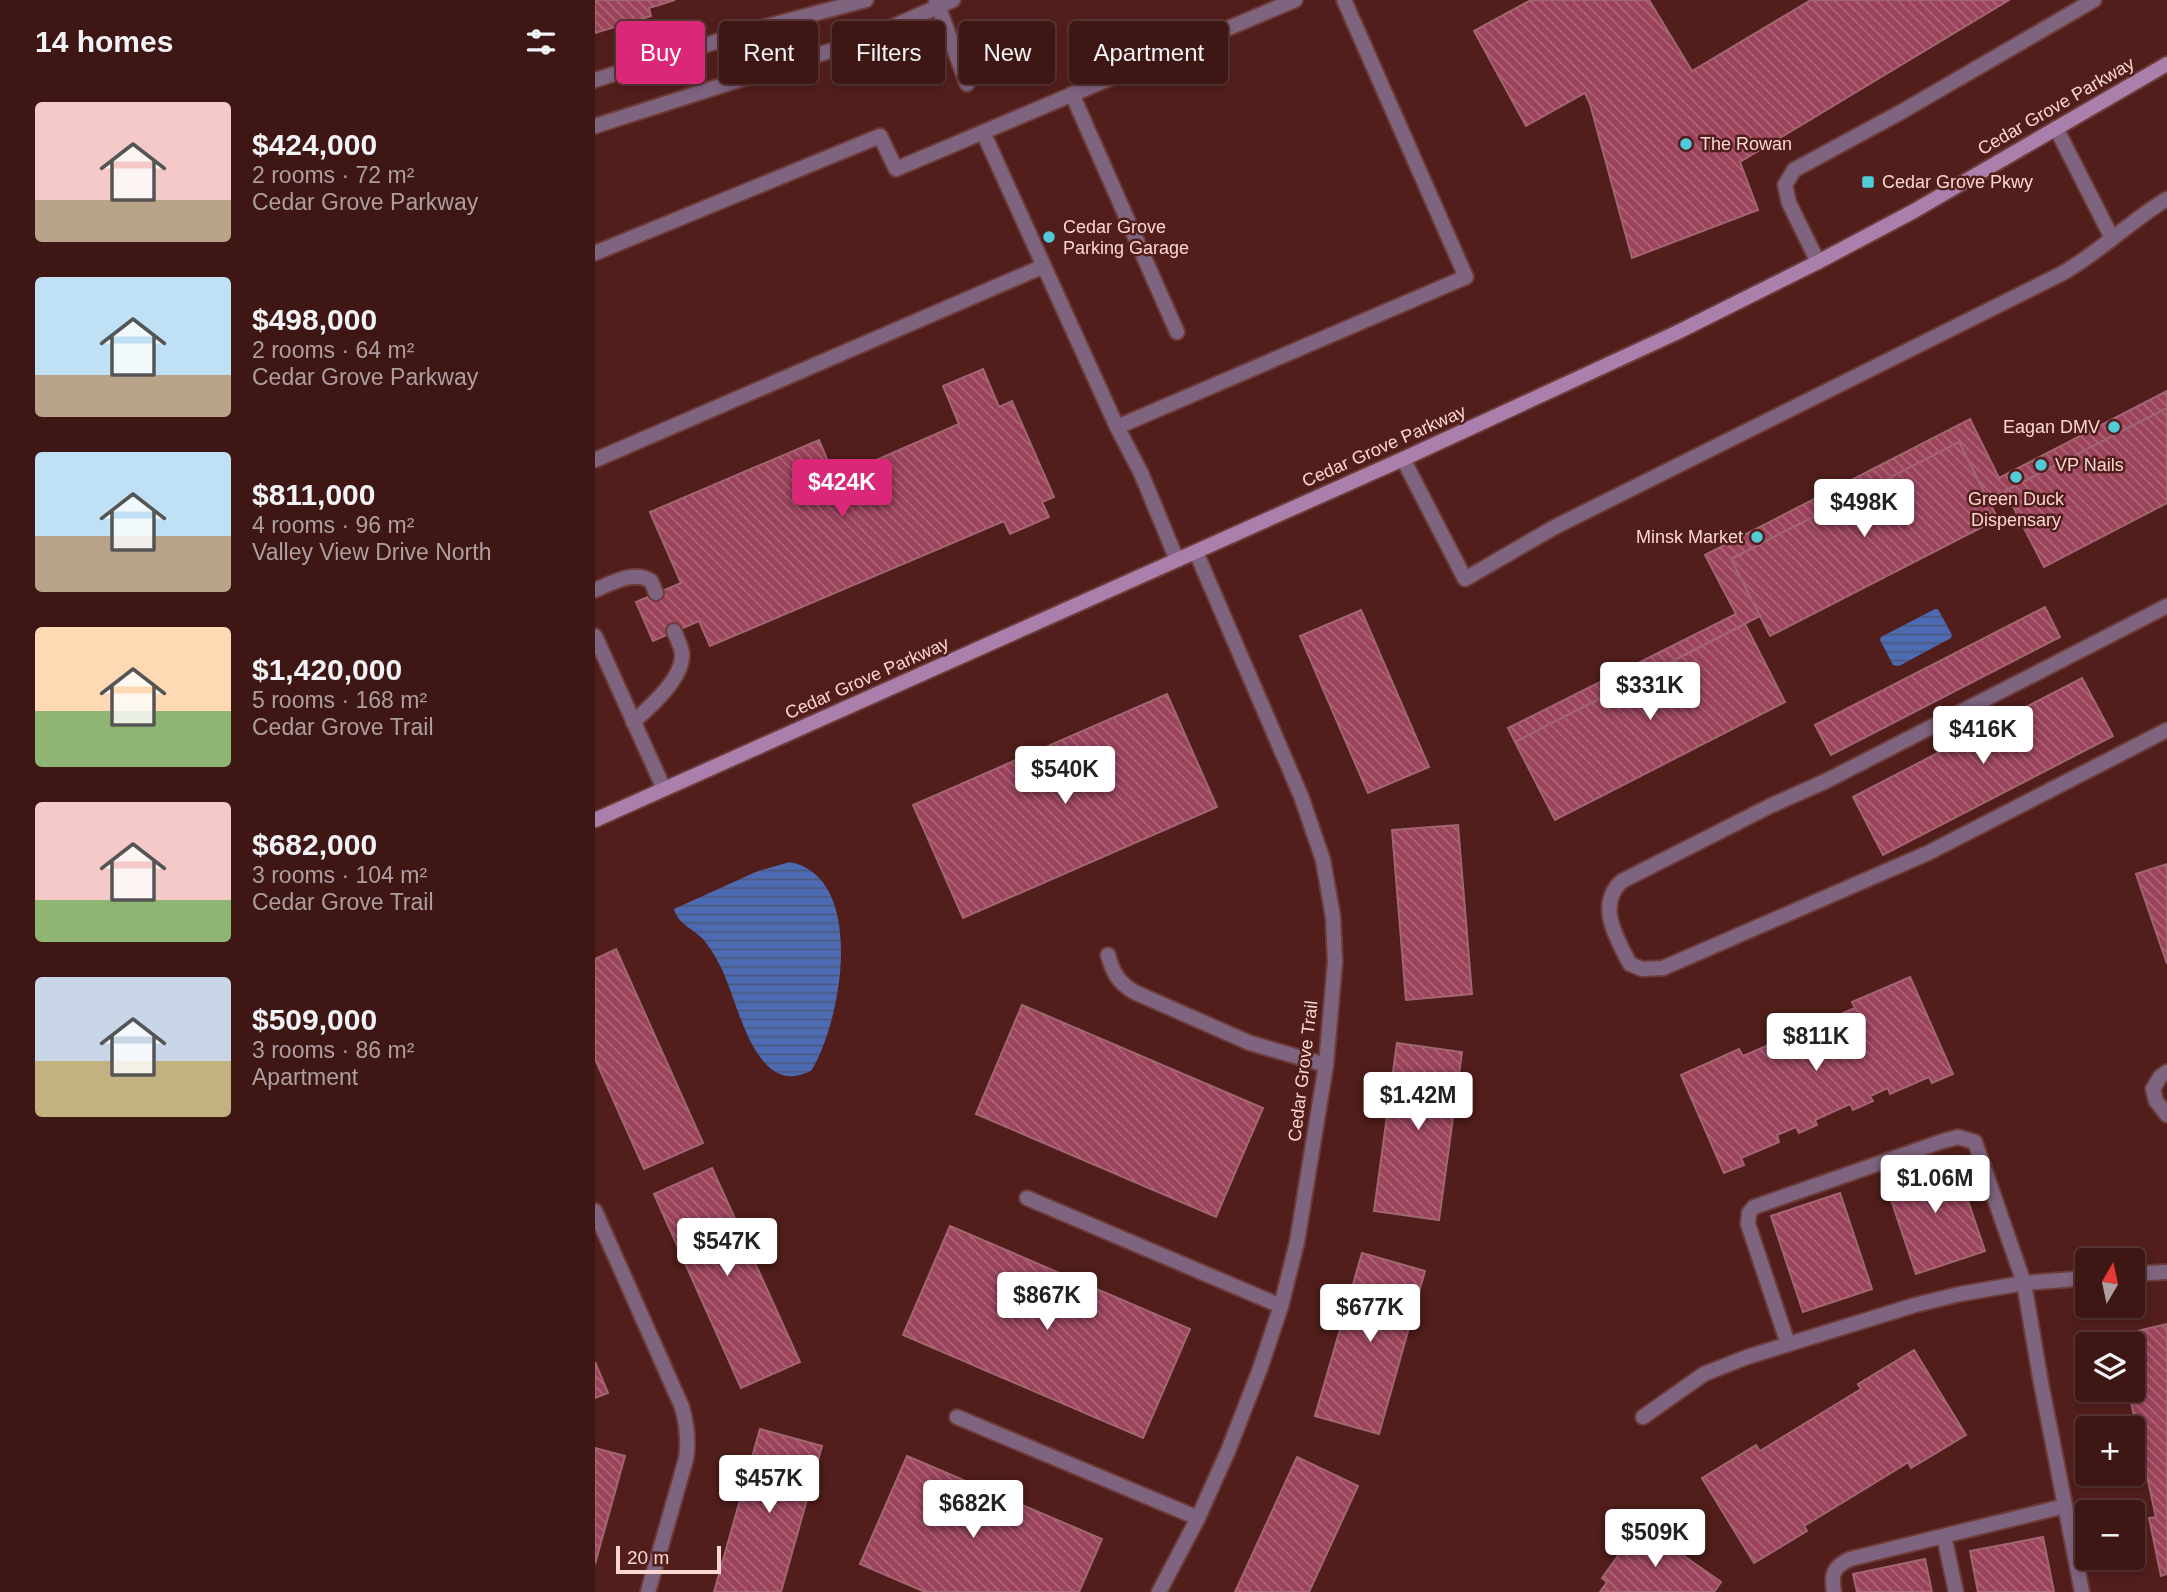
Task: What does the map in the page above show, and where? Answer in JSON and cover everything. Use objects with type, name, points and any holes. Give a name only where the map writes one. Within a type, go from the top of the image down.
[{"type":"street","points":[[595,80],[753,30],[866,0]]},
{"type":"street","points":[[595,126],[858,42],[937,3],[953,0]]},
{"type":"street","points":[[595,253],[880,136],[896,169],[1295,0]]},
{"type":"street","points":[[1118,427],[1466,277],[1345,0]]},
{"type":"street","points":[[1818,262],[1789,203],[1785,186],[1794,170],[1901,112],[2094,0]]},
{"type":"street","points":[[937,3],[959,62]]},
{"type":"street","name":"Cedar Grove Parkway","points":[[595,820],[1589,374],[1818,262],[1914,211],[2167,64]]},
{"type":"street","points":[[1072,94],[1177,332]]},
{"type":"street","points":[[2056,128],[2112,238]]},
{"type":"street","points":[[983,132],[1141,473],[1177,560]]},
{"type":"street","points":[[1403,459],[1465,579],[1553,528],[2061,274],[2167,199]]},
{"type":"street","points":[[595,460],[1044,266]]},
{"type":"street","name":"Cedar Grove Trail","points":[[1159,1592],[1198,1518],[1228,1451],[1281,1306],[1297,1242],[1326,1065],[1335,950],[1333,917],[1323,860],[1301,796],[1196,552]]},
{"type":"street","points":[[595,590],[619,580],[640,576],[651,581],[656,593]]},
{"type":"street","points":[[2167,606],[1826,781],[1770,806],[1622,881],[1614,888],[1608,903],[1613,927],[1630,964],[1642,969],[1663,968],[1928,853],[2167,730]]},
{"type":"street","points":[[633,722],[656,702],[679,667],[682,650],[674,631]]},
{"type":"street","points":[[595,636],[663,789]]},
{"type":"street","points":[[1108,955],[1113,973],[1121,984],[1134,992],[1250,1043],[1326,1065]]},
{"type":"street","points":[[2167,1072],[2160,1077],[2153,1089],[2156,1101],[2167,1115]]},
{"type":"street","points":[[1788,1344],[1748,1223],[1749,1213],[1761,1203],[1943,1141],[1958,1138],[1975,1142],[2024,1283],[2082,1592]]},
{"type":"street","points":[[1027,1198],[1281,1306]]},
{"type":"street","points":[[595,1211],[682,1406],[687,1424],[686,1459],[648,1592]]},
{"type":"street","points":[[2145,1273],[2167,1272]]},
{"type":"street","points":[[1643,1418],[1704,1374],[1788,1344],[1926,1302],[2024,1283],[2075,1279]]},
{"type":"street","points":[[957,1417],[1198,1518]]},
{"type":"street","points":[[1834,1592],[1833,1572],[1838,1565],[1850,1559],[2065,1506]]},
{"type":"street","points":[[1944,1536],[1956,1592]]},
{"type":"water","points":[[1938,609],[1952,635],[1951,638],[1899,666],[1893,665],[1880,640],[1881,637]]},
{"type":"water","points":[[790,862],[815,874],[830,895],[839,923],[841,955],[838,988],[822,1049],[811,1071],[795,1076],[779,1074],[766,1064],[755,1050],[715,956],[703,939],[678,918],[674,909],[758,871]]},
{"type":"building","points":[[595,0],[675,0],[649,8],[651,16],[635,21],[616,21],[616,27],[595,33]]},
{"type":"building","name":"The Rowan","points":[[1531,0],[1649,0],[1692,71],[1811,0],[2009,0],[1740,162],[1758,210],[1632,258],[1585,93],[1526,126],[1474,31]]},
{"type":"building","points":[[983,369],[999,407],[1012,401],[1054,497],[1042,502],[1049,517],[1010,534],[1004,521],[710,646],[699,621],[653,641],[636,602],[681,583],[650,512],[819,440],[835,478],[959,424],[943,386]]},
{"type":"building","points":[[2167,391],[2167,408],[1988,500],[1959,442],[1731,559],[1760,616],[1515,742],[1508,728],[1736,614],[1705,555],[1970,419],[1999,478]]},
{"type":"building","points":[[2167,408],[2167,503],[2044,567],[2005,491]]},
{"type":"building","points":[[1959,442],[1998,519],[1770,636],[1731,559]]},
{"type":"building","points":[[2045,607],[2060,637],[1831,755],[1815,725]]},
{"type":"building","points":[[1361,610],[1429,767],[1368,793],[1300,636]]},
{"type":"building","points":[[1745,624],[1785,702],[1555,820],[1515,742]]},
{"type":"building","points":[[2082,678],[2113,736],[1883,855],[1853,797]]},
{"type":"building","points":[[1167,694],[1217,807],[963,918],[913,805]]},
{"type":"building","points":[[1458,825],[1472,994],[1406,1000],[1392,830]]},
{"type":"building","points":[[2167,864],[2167,964],[2136,874]]},
{"type":"building","points":[[616,949],[703,1143],[644,1169],[595,1059],[595,959]]},
{"type":"building","points":[[1910,977],[1953,1074],[1932,1083],[1929,1077],[1890,1094],[1888,1088],[1870,1096],[1873,1101],[1853,1110],[1850,1104],[1815,1120],[1817,1125],[1799,1133],[1796,1127],[1777,1135],[1779,1142],[1741,1158],[1744,1165],[1724,1173],[1681,1075],[1739,1049],[1743,1056],[1855,1008],[1852,1002]]},
{"type":"building","points":[[1022,1005],[1263,1108],[1216,1217],[976,1114]]},
{"type":"building","points":[[1397,1043],[1462,1052],[1439,1220],[1374,1211]]},
{"type":"building","points":[[1953,1156],[1985,1251],[1916,1274],[1884,1179]]},
{"type":"building","points":[[712,1168],[800,1362],[741,1388],[654,1194]]},
{"type":"building","points":[[1840,1193],[1872,1289],[1803,1312],[1771,1216]]},
{"type":"building","points":[[950,1226],[1190,1329],[1143,1438],[903,1335]]},
{"type":"building","points":[[1362,1253],[1425,1271],[1379,1434],[1315,1416]]},
{"type":"building","points":[[2167,1324],[2167,1574],[2161,1576],[2149,1518],[2156,1517],[2145,1466],[2145,1416],[2134,1416],[2131,1402],[2145,1402],[2145,1332],[2133,1332]]},
{"type":"building","points":[[1914,1350],[1966,1435],[1911,1468],[1908,1462],[1804,1526],[1807,1531],[1754,1563],[1702,1478],[1756,1445],[1760,1451],[1861,1389],[1858,1384]]},
{"type":"building","points":[[595,1362],[608,1393],[595,1398]]},
{"type":"building","points":[[760,1429],[822,1446],[781,1592],[714,1592]]},
{"type":"building","points":[[595,1448],[625,1456],[595,1564]]},
{"type":"building","points":[[907,1456],[1102,1539],[1079,1592],[925,1592],[860,1564]]},
{"type":"building","points":[[1297,1457],[1358,1486],[1309,1592],[1235,1592]]},
{"type":"building","points":[[1640,1525],[1721,1582],[1714,1592],[1600,1592],[1607,1582],[1602,1578]]},
{"type":"building","points":[[2043,1537],[2054,1592],[1978,1592],[1970,1551]]},
{"type":"building","points":[[1925,1559],[1932,1592],[1857,1592],[1853,1574]]},
{"type":"place","name":"The Rowan","points":[[1686,144]]},
{"type":"place","name":"Cedar Grove Pkwy","points":[[1868,182]]},
{"type":"place","name":"Cedar Grove Parking Garage","points":[[1049,237]]},
{"type":"place","name":"Eagan DMV","points":[[2114,427]]},
{"type":"place","name":"VP Nails","points":[[2041,465]]},
{"type":"place","name":"Green Duck Dispensary","points":[[2016,477]]},
{"type":"place","name":"Minsk Market","points":[[1757,537]]}]
